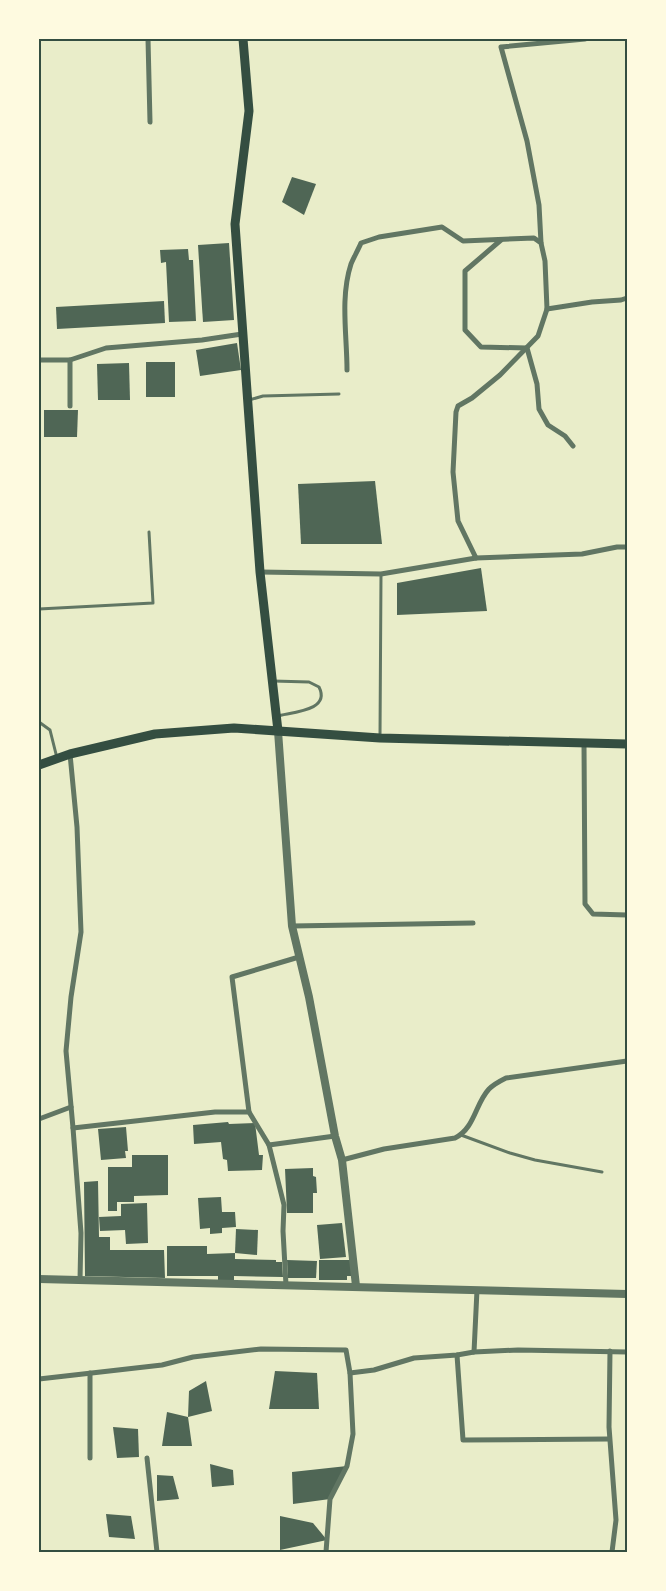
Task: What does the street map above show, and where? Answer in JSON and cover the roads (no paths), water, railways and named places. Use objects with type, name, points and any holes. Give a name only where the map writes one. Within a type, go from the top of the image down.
[{"type":"main road","points":[[243,39],[249,111],[235,224],[260,572],[278,731]]},
{"type":"main road","points":[[39,764],[70,754],[155,734],[234,728],[380,738],[627,744]]},
{"type":"street","points":[[148,39],[150,122]]},
{"type":"street","points":[[476,558],[458,521],[453,472],[456,412],[458,406],[472,398],[500,375],[538,336],[548,309],[545,261],[541,243],[540,205],[527,140],[501,47],[585,39]]},
{"type":"street","points":[[347,370],[344,316],[347,285],[351,264],[361,242],[379,237],[442,227],[463,241],[534,238],[541,243]]},
{"type":"street","points":[[502,240],[465,271],[465,330],[481,347],[527,348]]},
{"type":"street","points":[[548,309],[627,298]]},
{"type":"street","points":[[39,360],[70,360],[106,348],[202,340],[242,334]]},
{"type":"street","points":[[527,348],[537,384],[540,409],[548,425],[565,436],[573,446]]},
{"type":"street","points":[[70,360],[70,406]]},
{"type":"street","points":[[260,572],[381,574],[476,558],[582,554],[627,547]]},
{"type":"street","points":[[278,731],[292,926],[309,997],[342,1160],[356,1286]]},
{"type":"street","points":[[584,743],[585,904],[592,914],[627,915]]},
{"type":"street","points":[[70,754],[77,827],[81,932],[71,997],[66,1051],[81,1234],[80,1280]]},
{"type":"street","points":[[292,926],[473,924]]},
{"type":"street","points":[[286,1285],[283,1231],[284,1205],[269,1145],[249,1112],[232,977],[299,957]]},
{"type":"street","points":[[342,1160],[384,1149],[455,1138],[461,1135],[473,1118],[488,1091],[496,1083],[506,1078],[627,1061]]},
{"type":"street","points":[[39,1119],[71,1107]]},
{"type":"street","points":[[73,1128],[216,1112],[249,1112]]},
{"type":"street","points":[[269,1145],[336,1136]]},
{"type":"street","points":[[39,1279],[627,1294]]},
{"type":"street","points":[[474,1352],[477,1290]]},
{"type":"street","points":[[39,1379],[162,1365],[193,1357],[261,1349],[346,1350],[350,1373],[353,1434],[347,1466],[330,1499],[326,1552]]},
{"type":"street","points":[[350,1373],[374,1370],[414,1358],[474,1352],[518,1350],[627,1352]]},
{"type":"street","points":[[610,1351],[609,1439],[616,1520],[612,1552]]},
{"type":"street","points":[[456,1355],[464,1440],[609,1439]]},
{"type":"street","points":[[90,1374],[90,1458]]},
{"type":"street","points":[[147,1458],[158,1552]]},
{"type":"lane","points":[[249,400],[263,396],[338,394]]},
{"type":"lane","points":[[39,609],[153,603],[149,532]]},
{"type":"lane","points":[[380,738],[381,574]]},
{"type":"lane","points":[[272,681],[309,682],[319,687],[322,697],[320,702],[313,707],[276,716]]},
{"type":"lane","points":[[39,722],[50,730],[57,758]]},
{"type":"lane","points":[[461,1135],[535,1160],[602,1172]]}]
